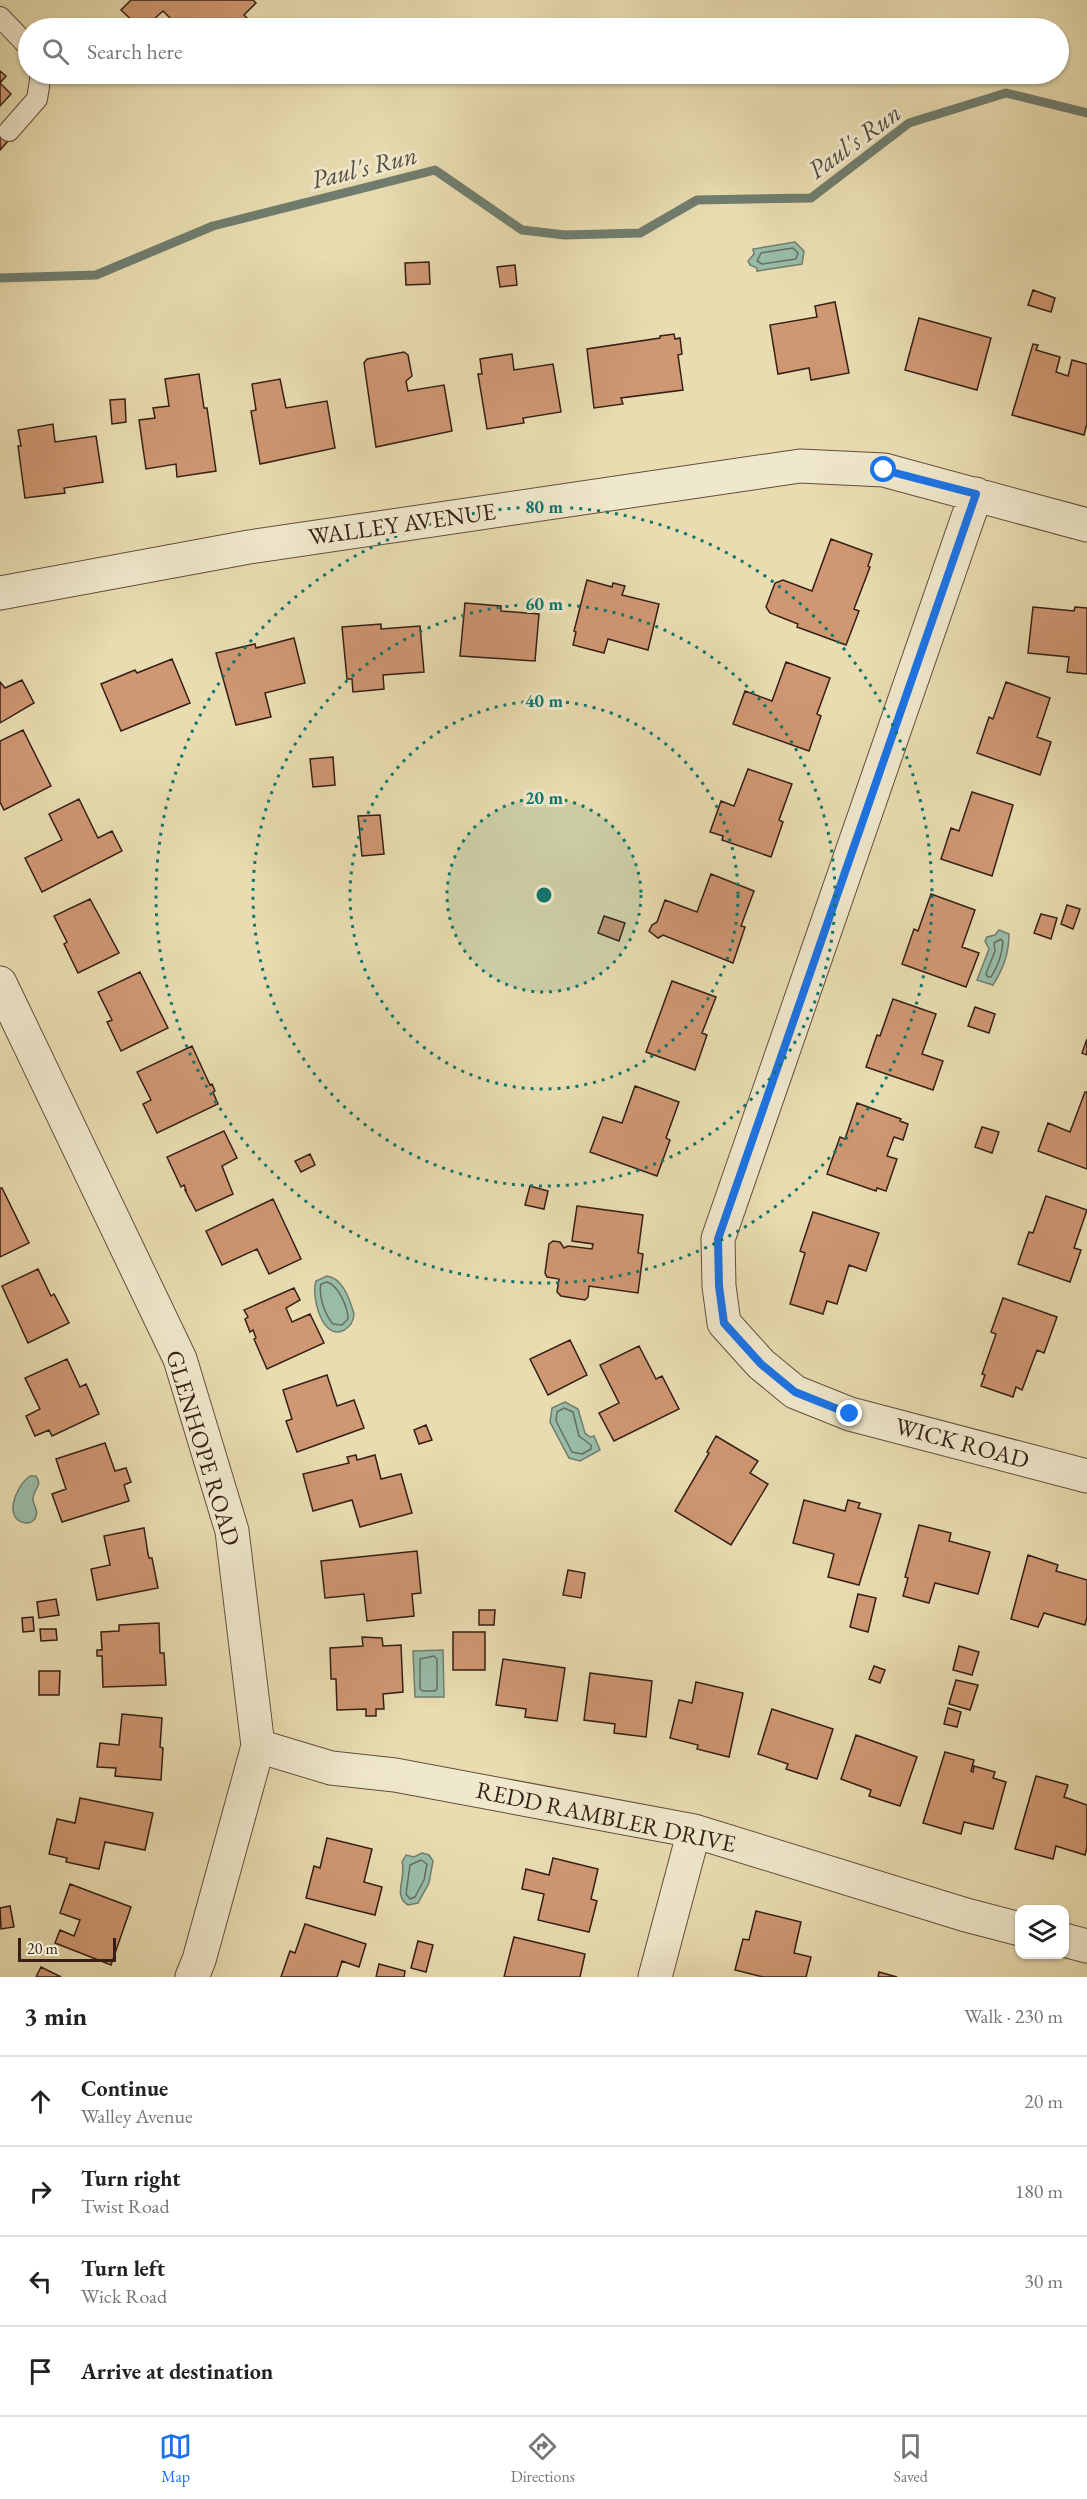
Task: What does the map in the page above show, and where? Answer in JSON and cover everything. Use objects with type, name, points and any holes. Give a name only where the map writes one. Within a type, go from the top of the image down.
[{"type":"street","name":"WALLEY AVENUE","points":[[0,593],[249,547],[800,466],[884,470],[1087,525]]},
{"type":"street","name":"WICK ROAD","points":[[976,494],[718,1239],[719,1286],[724,1323],[761,1364],[795,1392],[850,1414],[1086,1472]]},
{"type":"street","name":"GLENHOPE ROAD","points":[[0,983],[180,1359],[232,1531],[258,1746],[199,1960],[192,1977]]},
{"type":"street","name":"REDD RAMBLER DRIVE","points":[[258,1746],[331,1768],[395,1775],[694,1831],[966,1915],[1015,1928]]},
{"type":"street","points":[[655,1977],[694,1831]]},
{"type":"street","points":[[1069,1941],[1087,1946]]},
{"type":"lane","points":[[0,17],[18,36]]},
{"type":"lane","points":[[9,131],[37,99],[39,84]]},
{"type":"water","points":[[795,242],[804,251],[802,264],[757,271],[757,268],[750,265],[748,261],[754,254],[753,249]]},
{"type":"water","points":[[999,930],[1009,934],[1009,941],[1005,961],[993,985],[977,980],[989,949],[985,941],[987,937],[995,935]]},
{"type":"water","points":[[327,1276],[342,1285],[354,1314],[351,1323],[341,1332],[327,1327],[317,1305],[316,1281]]},
{"type":"water","points":[[565,1402],[578,1409],[585,1433],[590,1437],[594,1436],[600,1450],[580,1461],[569,1458],[550,1422],[552,1408]]},
{"type":"water","points":[[30,1476],[36,1476],[39,1482],[33,1498],[37,1514],[29,1523],[15,1517],[13,1503],[20,1488]]},
{"type":"water","points":[[443,1650],[444,1697],[415,1697],[413,1651]]},
{"type":"water","points":[[422,1853],[429,1855],[433,1861],[429,1883],[418,1903],[408,1905],[403,1901],[400,1891],[402,1862],[406,1855],[414,1857]]},
{"type":"building","points":[[131,0],[253,0],[256,3],[244,15],[247,18],[170,18],[163,11],[155,18],[129,18],[121,10]]},
{"type":"building","points":[[0,71],[6,76],[0,83]]},
{"type":"building","points":[[0,83],[11,94],[0,106]]},
{"type":"building","points":[[0,134],[8,141],[0,150]]},
{"type":"building","points":[[429,262],[430,284],[406,285],[405,263]]},
{"type":"building","points":[[515,265],[517,285],[500,287],[497,267]]},
{"type":"building","points":[[1033,290],[1055,298],[1051,312],[1028,305]]},
{"type":"building","points":[[835,302],[849,373],[811,380],[809,368],[778,374],[770,325],[817,317],[815,306]]},
{"type":"building","points":[[919,318],[991,338],[977,390],[905,370]]},
{"type":"building","points":[[674,334],[675,339],[680,338],[682,354],[678,355],[683,390],[621,398],[623,404],[594,408],[587,349]]},
{"type":"building","points":[[1033,344],[1038,345],[1036,350],[1060,357],[1056,372],[1068,376],[1072,360],[1087,364],[1087,423],[1084,435],[1012,415]]},
{"type":"building","points":[[404,352],[408,355],[412,376],[406,381],[408,391],[444,385],[452,431],[376,447],[364,363],[367,359]]},
{"type":"building","points":[[512,354],[514,370],[553,364],[561,412],[523,418],[524,423],[487,429],[478,374],[482,374],[480,359]]},
{"type":"building","points":[[199,374],[204,408],[207,408],[216,471],[177,477],[176,464],[146,469],[139,420],[155,418],[153,408],[169,406],[165,379]]},
{"type":"building","points":[[280,379],[286,408],[327,401],[335,448],[260,464],[251,411],[256,410],[252,384]]},
{"type":"building","points":[[125,399],[126,422],[112,424],[110,400]]},
{"type":"building","points":[[53,424],[55,442],[96,436],[103,482],[64,488],[65,493],[25,498],[18,430]]},
{"type":"building","points":[[831,539],[872,554],[868,566],[870,567],[854,609],[859,611],[846,645],[797,627],[798,624],[770,613],[766,607],[775,583],[783,580],[812,591]]},
{"type":"building","points":[[587,580],[612,587],[613,583],[625,586],[622,595],[659,604],[648,650],[608,639],[604,653],[573,645],[576,632],[574,631]]},
{"type":"building","points":[[465,603],[501,606],[501,611],[539,614],[535,661],[460,656]]},
{"type":"building","points":[[1033,607],[1074,611],[1075,607],[1087,608],[1087,674],[1067,672],[1069,657],[1028,653]]},
{"type":"building","points":[[381,624],[381,629],[420,626],[424,672],[383,675],[384,689],[353,692],[352,679],[347,679],[342,627]]},
{"type":"building","points":[[294,638],[305,683],[265,693],[271,717],[236,725],[216,653],[255,644],[256,648]]},
{"type":"building","points":[[172,659],[190,703],[121,731],[101,684],[135,670],[137,673]]},
{"type":"building","points":[[786,662],[830,678],[817,714],[821,716],[809,751],[733,724],[745,691],[772,701]]},
{"type":"building","points":[[22,680],[34,703],[0,723],[0,682],[5,688]]},
{"type":"building","points":[[1006,682],[1050,698],[1037,737],[1051,742],[1040,775],[977,753],[989,717],[993,719]]},
{"type":"building","points":[[23,730],[51,786],[4,810],[0,802],[0,741]]},
{"type":"building","points":[[333,757],[335,785],[313,787],[310,759]]},
{"type":"building","points":[[748,769],[792,784],[779,820],[783,822],[771,857],[722,840],[723,836],[710,832],[721,801],[734,806]]},
{"type":"building","points":[[972,792],[1013,805],[992,876],[941,859],[951,828],[959,831]]},
{"type":"building","points":[[79,799],[98,838],[112,831],[122,851],[42,892],[25,858],[62,840],[49,814]]},
{"type":"building","points":[[380,815],[384,854],[362,856],[358,816]]},
{"type":"building","points":[[711,874],[754,891],[741,926],[745,927],[733,963],[663,935],[658,938],[649,931],[657,922],[665,900],[697,912]]},
{"type":"building","points":[[931,894],[975,910],[962,947],[979,953],[966,987],[902,964],[914,929],[918,931]]},
{"type":"building","points":[[90,899],[119,953],[78,973],[64,944],[67,942],[54,916]]},
{"type":"building","points":[[1067,905],[1080,909],[1073,929],[1061,924]]},
{"type":"building","points":[[1041,914],[1057,918],[1051,939],[1034,933]]},
{"type":"building","points":[[604,916],[625,923],[619,941],[598,933]]},
{"type":"building","points":[[140,972],[168,1028],[121,1051],[107,1022],[112,1020],[98,992]]},
{"type":"building","points":[[672,981],[716,997],[702,1033],[707,1035],[695,1070],[646,1052]]},
{"type":"building","points":[[893,999],[936,1014],[922,1054],[943,1061],[933,1090],[866,1067]]},
{"type":"building","points":[[975,1007],[995,1014],[989,1033],[968,1026]]},
{"type":"building","points":[[1087,1039],[1087,1055],[1082,1053]]},
{"type":"building","points":[[192,1046],[210,1085],[212,1084],[218,1104],[157,1133],[143,1104],[151,1100],[137,1072]]},
{"type":"building","points":[[635,1086],[679,1102],[666,1138],[670,1140],[657,1176],[590,1152],[603,1117],[622,1123]]},
{"type":"building","points":[[1085,1092],[1087,1092],[1087,1169],[1038,1151],[1048,1123],[1070,1132]]},
{"type":"building","points":[[857,1103],[901,1119],[900,1121],[908,1124],[903,1140],[894,1137],[887,1156],[897,1159],[886,1191],[877,1188],[876,1191],[827,1174],[840,1137],[845,1139]]},
{"type":"building","points":[[982,1127],[999,1132],[992,1153],[975,1147]]},
{"type":"building","points":[[224,1131],[237,1158],[222,1166],[233,1194],[196,1211],[184,1185],[181,1187],[167,1157]]},
{"type":"building","points":[[310,1154],[315,1165],[301,1172],[295,1161]]},
{"type":"building","points":[[530,1186],[548,1191],[544,1209],[525,1205]]},
{"type":"building","points":[[0,1188],[29,1243],[0,1257]]},
{"type":"building","points":[[1046,1196],[1087,1210],[1074,1248],[1081,1250],[1070,1282],[1018,1264],[1029,1232],[1033,1233]]},
{"type":"building","points":[[273,1199],[301,1259],[269,1274],[257,1249],[222,1265],[206,1231]]},
{"type":"building","points":[[577,1206],[643,1215],[638,1253],[643,1254],[638,1293],[589,1286],[588,1297],[585,1300],[561,1296],[557,1292],[559,1279],[547,1277],[545,1273],[549,1244],[553,1241],[560,1242],[564,1248],[568,1246],[592,1249],[593,1244],[572,1241]]},
{"type":"building","points":[[813,1212],[879,1233],[866,1271],[849,1265],[837,1304],[827,1301],[823,1314],[790,1304],[805,1253],[800,1251]]},
{"type":"building","points":[[38,1269],[51,1296],[54,1294],[69,1323],[28,1343],[2,1286]]},
{"type":"building","points":[[294,1288],[300,1300],[286,1308],[292,1322],[310,1314],[324,1343],[267,1369],[254,1339],[256,1338],[253,1330],[250,1332],[245,1319],[248,1317],[244,1310]]},
{"type":"building","points":[[1003,1298],[1057,1317],[1044,1353],[1037,1350],[1022,1390],[1016,1387],[1013,1397],[981,1386],[985,1375],[982,1374],[996,1334],[991,1332]]},
{"type":"building","points":[[570,1340],[587,1375],[548,1395],[530,1359]]},
{"type":"building","points":[[639,1346],[656,1379],[662,1376],[679,1409],[614,1441],[599,1413],[619,1403],[600,1365]]},
{"type":"building","points":[[67,1359],[80,1387],[86,1384],[99,1414],[52,1436],[49,1430],[35,1436],[26,1416],[40,1409],[25,1378]]},
{"type":"building","points":[[327,1375],[337,1406],[354,1400],[364,1428],[297,1452],[286,1421],[292,1419],[283,1390]]},
{"type":"building","points":[[426,1425],[432,1440],[419,1444],[414,1430]]},
{"type":"building","points":[[716,1436],[758,1461],[750,1473],[768,1484],[731,1545],[675,1511],[709,1453],[707,1452]]},
{"type":"building","points":[[105,1443],[115,1471],[126,1468],[131,1482],[124,1485],[129,1501],[62,1522],[52,1494],[66,1489],[56,1459]]},
{"type":"building","points":[[356,1455],[357,1460],[375,1455],[381,1479],[401,1474],[412,1513],[360,1527],[352,1500],[313,1511],[303,1474],[349,1463],[347,1457]]},
{"type":"building","points":[[804,1500],[845,1511],[848,1500],[860,1503],[858,1508],[881,1514],[859,1585],[828,1577],[834,1554],[793,1543]]},
{"type":"building","points":[[919,1525],[951,1533],[949,1541],[990,1552],[978,1594],[935,1583],[929,1603],[903,1596],[908,1578],[905,1577]]},
{"type":"building","points":[[144,1528],[148,1554],[149,1558],[152,1558],[158,1588],[97,1600],[91,1569],[110,1565],[104,1536]]},
{"type":"building","points":[[417,1551],[421,1593],[412,1594],[414,1616],[367,1621],[364,1594],[325,1598],[321,1561]]},
{"type":"building","points":[[1028,1555],[1058,1565],[1056,1571],[1087,1580],[1085,1625],[1044,1613],[1038,1627],[1011,1619]]},
{"type":"building","points":[[568,1570],[585,1573],[581,1598],[563,1595]]},
{"type":"building","points":[[858,1594],[876,1598],[868,1632],[850,1627]]},
{"type":"building","points":[[56,1599],[59,1615],[39,1618],[37,1602]]},
{"type":"building","points":[[479,1610],[495,1610],[494,1625],[479,1625]]},
{"type":"building","points":[[33,1617],[34,1631],[23,1632],[22,1618]]},
{"type":"building","points":[[159,1623],[160,1653],[164,1653],[166,1685],[103,1687],[102,1656],[97,1656],[97,1650],[102,1650],[101,1632],[119,1631],[119,1625]]},
{"type":"building","points":[[40,1629],[56,1629],[57,1640],[41,1641]]},
{"type":"building","points":[[453,1632],[485,1632],[485,1670],[453,1670]]},
{"type":"building","points":[[362,1637],[382,1638],[383,1646],[401,1645],[403,1692],[383,1694],[384,1709],[376,1709],[376,1716],[366,1716],[366,1709],[337,1710],[336,1679],[331,1679],[330,1648],[363,1646]]},
{"type":"building","points":[[959,1646],[979,1652],[972,1675],[953,1670]]},
{"type":"building","points":[[503,1659],[565,1668],[557,1721],[525,1717],[526,1709],[496,1705]]},
{"type":"building","points":[[874,1666],[885,1670],[880,1683],[869,1679]]},
{"type":"building","points":[[39,1671],[60,1671],[59,1695],[39,1695]]},
{"type":"building","points":[[590,1673],[652,1681],[646,1737],[614,1733],[615,1724],[584,1720]]},
{"type":"building","points":[[956,1680],[978,1685],[970,1710],[949,1704]]},
{"type":"building","points":[[696,1682],[743,1693],[729,1757],[697,1749],[698,1745],[670,1738],[679,1700],[692,1703]]},
{"type":"building","points":[[948,1708],[961,1712],[957,1727],[944,1724]]},
{"type":"building","points":[[772,1709],[833,1729],[817,1779],[786,1769],[788,1764],[758,1754]]},
{"type":"building","points":[[122,1714],[162,1718],[161,1780],[115,1776],[116,1768],[97,1767],[100,1743],[119,1745]]},
{"type":"building","points":[[856,1735],[917,1757],[900,1806],[869,1796],[871,1790],[841,1779]]},
{"type":"building","points":[[945,1752],[974,1760],[971,1771],[973,1772],[974,1766],[995,1772],[993,1778],[1006,1782],[993,1829],[964,1822],[961,1834],[923,1823]]},
{"type":"building","points":[[1036,1776],[1068,1785],[1064,1797],[1087,1805],[1085,1855],[1056,1846],[1053,1859],[1015,1849]]},
{"type":"building","points":[[80,1798],[153,1813],[145,1850],[105,1842],[99,1869],[66,1862],[67,1858],[49,1854],[57,1819],[75,1823]]},
{"type":"building","points":[[327,1838],[372,1849],[364,1882],[382,1887],[375,1915],[306,1898],[314,1866],[320,1868]]},
{"type":"building","points":[[553,1858],[598,1869],[591,1899],[597,1901],[589,1932],[538,1920],[544,1894],[522,1889],[526,1869],[549,1875]]},
{"type":"building","points":[[70,1884],[131,1907],[111,1965],[55,1943],[60,1930],[74,1936],[80,1920],[60,1913]]},
{"type":"building","points":[[10,1906],[14,1927],[1,1929],[0,1908]]},
{"type":"building","points":[[756,1911],[801,1922],[794,1953],[811,1957],[806,1977],[763,1977],[735,1970],[743,1939],[749,1940]]},
{"type":"building","points":[[305,1924],[366,1944],[359,1967],[342,1961],[337,1977],[281,1977],[290,1951],[295,1953]]},
{"type":"building","points":[[514,1937],[585,1954],[580,1977],[504,1977]]},
{"type":"building","points":[[418,1941],[433,1945],[426,1972],[411,1968]]},
{"type":"building","points":[[379,1964],[405,1971],[404,1977],[376,1977]]},
{"type":"building","points":[[41,1967],[61,1977],[36,1977]]},
{"type":"building","points":[[879,1972],[897,1977],[878,1977]]},
{"type":"waterway","name":"Paul's Run","points":[[0,278],[96,275],[213,226],[435,170],[522,230],[565,235],[640,233],[697,200],[811,198],[909,123],[1006,93],[1087,113]]},
{"type":"route","points":[[850,1414],[795,1392],[761,1364],[724,1323],[719,1286],[718,1239],[976,494],[884,470]]}]
